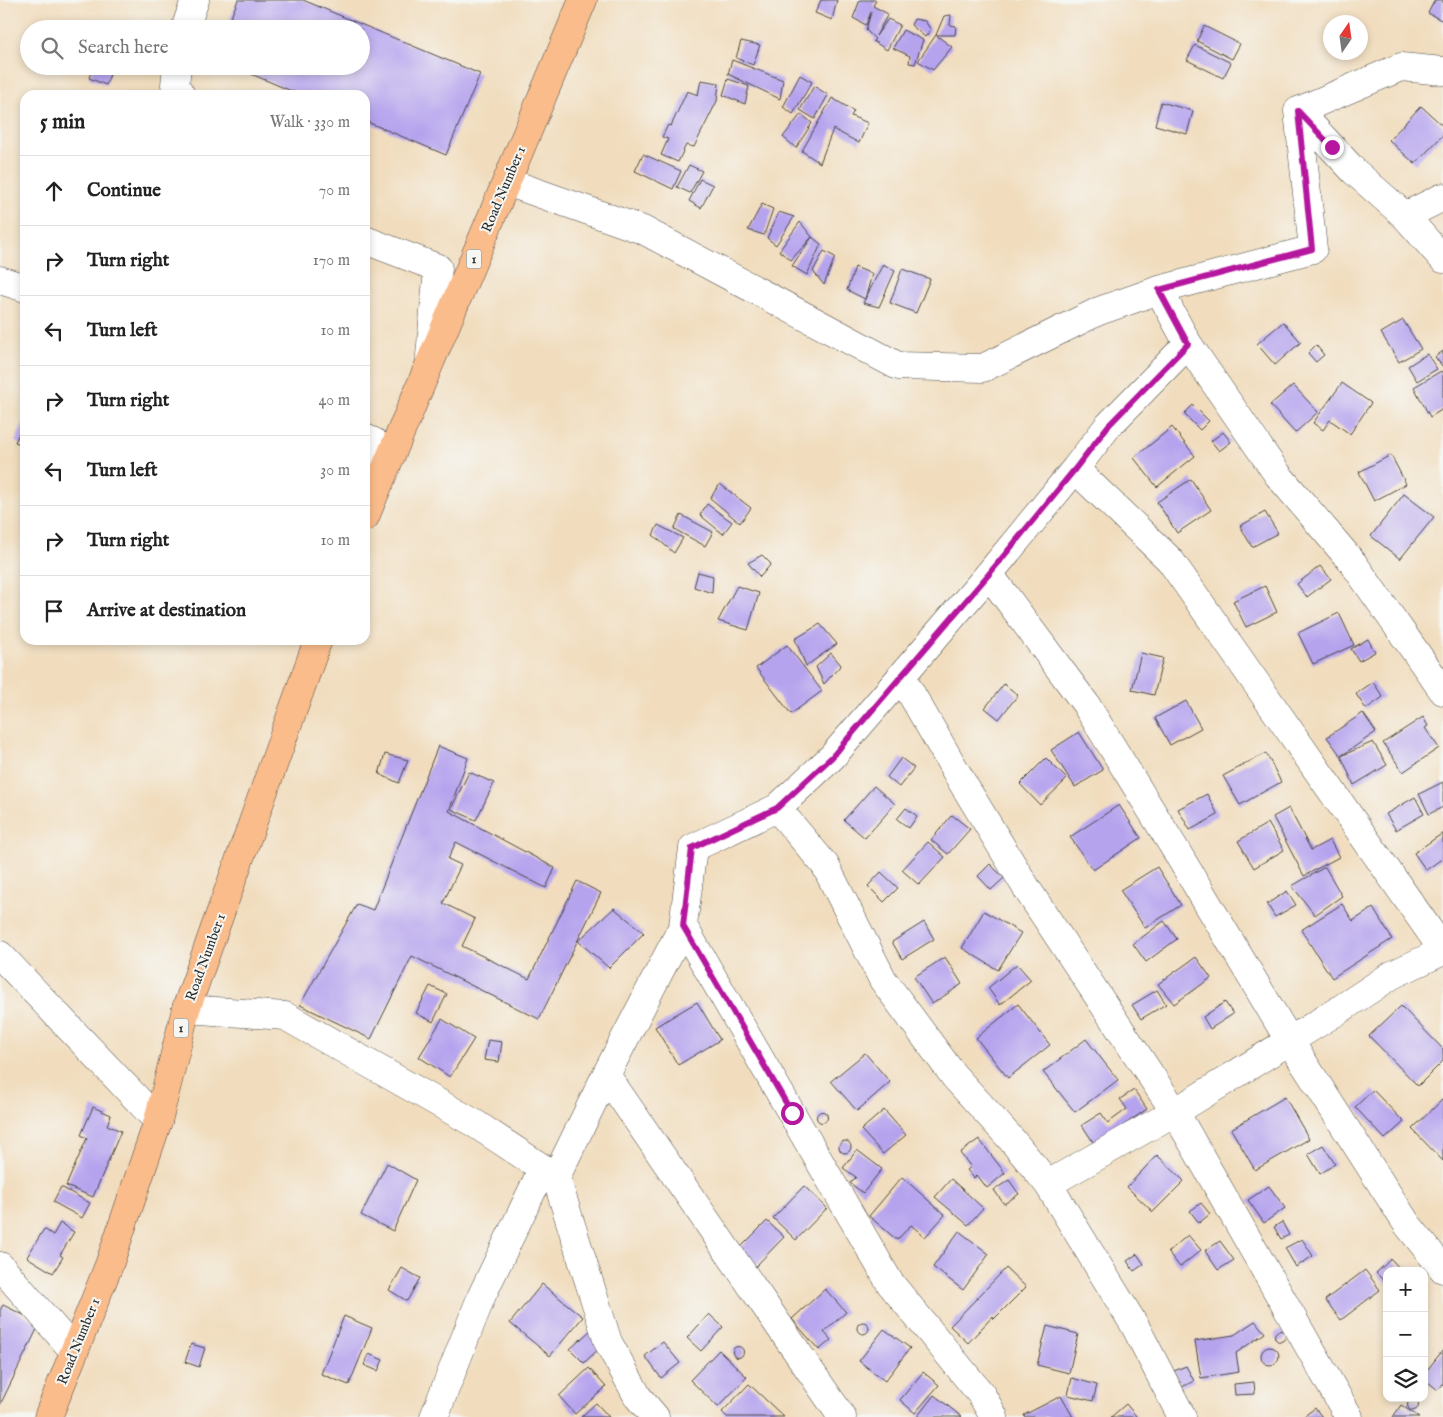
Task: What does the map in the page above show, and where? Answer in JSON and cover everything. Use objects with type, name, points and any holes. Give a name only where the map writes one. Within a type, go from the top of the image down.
[{"type":"highway","name":"Road Number 1","points":[[370,504],[583,0]]},
{"type":"highway","name":"Road Number 1","points":[[48,1417],[109,1264],[158,1121],[186,1009],[316,645]]},
{"type":"street","points":[[188,20],[195,0]]},
{"type":"street","points":[[1298,111],[1401,66],[1443,71]]},
{"type":"street","points":[[176,75],[174,85],[178,90]]},
{"type":"street","points":[[506,182],[643,230],[898,366],[983,368],[1099,311],[1159,290],[1312,249],[1298,111]]},
{"type":"street","points":[[1298,111],[1354,171],[1405,216],[1443,259]]},
{"type":"street","points":[[1405,216],[1443,197]]},
{"type":"street","points":[[370,242],[438,268],[430,363]]},
{"type":"street","points":[[0,280],[20,286]]},
{"type":"street","points":[[1159,290],[1188,344],[1278,475],[1353,563],[1443,691]]},
{"type":"street","points":[[434,1417],[482,1295],[549,1173],[606,1075],[683,926],[692,848],[777,808],[832,757],[989,574],[1108,426],[1188,344]]},
{"type":"street","points":[[370,440],[374,442],[378,483]]},
{"type":"street","points":[[1048,1184],[1175,1112],[1392,975],[1443,950],[1170,560],[1075,469]]},
{"type":"street","points":[[989,574],[1085,703],[1289,1040],[1408,1224],[1443,1268]]},
{"type":"street","points":[[902,676],[962,782],[1029,892],[1175,1112],[1349,1417]]},
{"type":"street","points":[[777,808],[825,865],[883,980],[954,1076],[1011,1139],[1048,1184],[1135,1326],[1182,1417]]},
{"type":"street","points":[[683,926],[890,1283],[981,1394],[994,1417]]},
{"type":"street","points":[[0,955],[158,1121]]},
{"type":"street","points":[[186,1009],[285,1016],[474,1123],[549,1173],[608,1342],[638,1397],[655,1417]]},
{"type":"street","points":[[606,1075],[842,1417]]},
{"type":"street","points":[[0,1266],[74,1351]]},
{"type":"building","points":[[238,0],[303,0],[351,20],[230,20]]},
{"type":"building","points":[[821,0],[837,0],[832,20],[815,13]]},
{"type":"building","points":[[860,0],[876,0],[873,6],[888,14],[876,36],[888,19],[900,25],[887,50],[873,41],[875,39],[866,30],[871,12],[866,25],[853,18]]},
{"type":"building","points":[[1435,0],[1443,0],[1443,21],[1428,13]]},
{"type":"building","points":[[951,15],[950,25],[956,26],[955,35],[936,35],[944,16]]},
{"type":"building","points":[[914,19],[925,21],[931,30],[925,37],[911,25]]},
{"type":"building","points":[[1204,26],[1240,44],[1232,59],[1197,41]]},
{"type":"building","points":[[370,28],[480,74],[446,155],[370,123],[370,90],[289,90],[253,75],[370,75]]},
{"type":"building","points":[[903,30],[923,40],[915,64],[909,63],[910,56],[893,48]]},
{"type":"building","points":[[936,35],[952,47],[933,70],[918,61]]},
{"type":"building","points":[[741,41],[760,45],[753,65],[736,58]]},
{"type":"building","points":[[1195,45],[1231,63],[1223,78],[1187,60]]},
{"type":"building","points":[[732,60],[783,80],[780,99],[728,74]]},
{"type":"building","points":[[90,75],[110,75],[106,85],[89,78]]},
{"type":"building","points":[[800,75],[812,82],[793,114],[783,107]]},
{"type":"building","points":[[728,79],[749,86],[745,104],[723,95]]},
{"type":"building","points":[[701,80],[719,83],[717,101],[694,147],[686,145],[678,162],[661,155],[668,139],[662,137],[668,125],[671,126],[687,91],[698,95]]},
{"type":"building","points":[[814,86],[828,95],[815,119],[800,110]]},
{"type":"building","points":[[832,98],[854,111],[851,116],[868,123],[859,143],[833,129],[820,163],[802,151]]},
{"type":"building","points":[[1161,102],[1193,111],[1187,134],[1155,125]]},
{"type":"building","points":[[1421,106],[1443,126],[1443,135],[1415,164],[1389,140]]},
{"type":"building","points":[[801,114],[812,123],[796,148],[783,137]]},
{"type":"building","points":[[643,154],[681,171],[673,189],[635,171]]},
{"type":"building","points":[[689,165],[702,171],[690,193],[677,187]]},
{"type":"building","points":[[700,179],[713,185],[701,208],[689,201]]},
{"type":"building","points":[[762,204],[773,209],[764,235],[748,230]]},
{"type":"building","points":[[779,212],[794,217],[776,245],[767,238]]},
{"type":"building","points":[[800,222],[812,237],[791,260],[779,251]]},
{"type":"building","points":[[812,237],[821,244],[807,275],[792,266]]},
{"type":"building","points":[[824,251],[835,257],[824,285],[813,271]]},
{"type":"building","points":[[883,264],[895,271],[879,307],[863,303]]},
{"type":"building","points":[[855,267],[872,274],[865,299],[847,290]]},
{"type":"building","points":[[902,269],[930,279],[916,313],[890,303]]},
{"type":"building","points":[[1403,320],[1421,349],[1399,362],[1381,333]]},
{"type":"building","points":[[1283,322],[1301,342],[1275,365],[1257,344]]},
{"type":"building","points":[[1316,345],[1324,355],[1316,362],[1308,353]]},
{"type":"building","points":[[1443,351],[1443,367],[1435,357]]},
{"type":"building","points":[[1427,354],[1437,369],[1417,381],[1408,366]]},
{"type":"building","points":[[1441,371],[1443,374],[1443,409],[1430,417],[1414,387]]},
{"type":"building","points":[[1342,383],[1371,403],[1350,434],[1330,420],[1323,430],[1313,423]]},
{"type":"building","points":[[1293,385],[1318,412],[1295,433],[1270,405]]},
{"type":"building","points":[[1193,405],[1209,421],[1200,430],[1184,414]]},
{"type":"building","points":[[1172,427],[1195,456],[1157,487],[1134,458]]},
{"type":"building","points":[[20,431],[20,444],[15,442]]},
{"type":"building","points":[[1223,432],[1231,442],[1219,451],[1211,441]]},
{"type":"building","points":[[1391,455],[1406,484],[1374,501],[1359,472]]},
{"type":"building","points":[[1191,479],[1211,510],[1177,533],[1157,502]]},
{"type":"building","points":[[720,484],[751,508],[740,523],[710,498]]},
{"type":"building","points":[[1404,494],[1434,517],[1400,559],[1371,536]]},
{"type":"building","points":[[707,504],[732,522],[723,534],[700,515]]},
{"type":"building","points":[[1265,512],[1278,533],[1252,547],[1240,526]]},
{"type":"building","points":[[681,515],[713,532],[705,546],[674,529]]},
{"type":"building","points":[[658,525],[683,538],[674,553],[653,535]]},
{"type":"building","points":[[762,555],[771,564],[760,577],[748,563]]},
{"type":"building","points":[[1320,566],[1331,579],[1307,597],[1297,584]]},
{"type":"building","points":[[698,572],[713,576],[712,593],[694,587]]},
{"type":"building","points":[[737,586],[759,593],[748,630],[718,621]]},
{"type":"building","points":[[1265,586],[1277,612],[1246,627],[1233,601]]},
{"type":"building","points":[[1339,613],[1354,645],[1313,664],[1298,633]]},
{"type":"building","points":[[820,624],[837,644],[806,666],[795,639]]},
{"type":"building","points":[[1368,639],[1375,652],[1359,661],[1351,649]]},
{"type":"building","points":[[787,645],[822,691],[791,714],[756,668]]},
{"type":"building","points":[[831,653],[841,665],[824,684],[816,667]]},
{"type":"building","points":[[1141,653],[1163,658],[1154,695],[1132,690]]},
{"type":"building","points":[[1373,682],[1383,697],[1366,709],[1356,694]]},
{"type":"building","points":[[1004,684],[1018,695],[999,719],[985,708]]},
{"type":"building","points":[[1186,701],[1201,728],[1170,745],[1155,718]]},
{"type":"building","points":[[1363,713],[1376,732],[1341,756],[1327,737]]},
{"type":"building","points":[[1423,717],[1428,726],[1425,728],[1439,748],[1403,772],[1383,743]]},
{"type":"building","points":[[1079,732],[1103,770],[1075,787],[1051,750]]},
{"type":"building","points":[[1373,742],[1387,765],[1354,785],[1341,756]]},
{"type":"building","points":[[438,746],[468,758],[449,811],[555,868],[546,888],[456,842],[448,859],[461,865],[443,903],[475,919],[462,946],[529,979],[577,881],[601,893],[539,1019],[412,956],[371,1039],[300,1005],[357,904],[373,910]]},
{"type":"building","points":[[1266,753],[1281,782],[1240,805],[1223,776]]},
{"type":"building","points":[[385,754],[408,760],[399,783],[379,774]]},
{"type":"building","points":[[901,758],[914,768],[899,787],[887,777]]},
{"type":"building","points":[[1046,758],[1067,779],[1040,805],[1020,784]]},
{"type":"building","points":[[469,772],[494,783],[476,820],[451,809]]},
{"type":"building","points":[[1443,782],[1443,807],[1429,814],[1419,794]]},
{"type":"building","points":[[874,786],[895,804],[865,838],[844,820]]},
{"type":"building","points":[[1207,794],[1218,815],[1190,830],[1178,809]]},
{"type":"building","points":[[1415,797],[1424,814],[1396,830],[1386,814]]},
{"type":"building","points":[[1119,805],[1141,838],[1093,870],[1070,837]]},
{"type":"building","points":[[906,808],[917,816],[909,828],[897,819]]},
{"type":"building","points":[[1289,808],[1311,850],[1330,840],[1339,857],[1304,876],[1273,817]]},
{"type":"building","points":[[952,815],[970,829],[948,854],[931,840]]},
{"type":"building","points":[[1268,823],[1284,850],[1254,868],[1238,841]]},
{"type":"building","points":[[1443,833],[1443,858],[1426,870],[1414,853]]},
{"type":"building","points":[[928,842],[945,857],[919,885],[902,870]]},
{"type":"building","points":[[990,864],[1004,878],[991,890],[978,876]]},
{"type":"building","points":[[1157,867],[1181,905],[1145,928],[1120,890]]},
{"type":"building","points":[[1325,867],[1342,896],[1315,915],[1292,886]]},
{"type":"building","points":[[881,872],[898,888],[884,902],[868,886]]},
{"type":"building","points":[[1287,891],[1296,905],[1275,917],[1267,904]]},
{"type":"building","points":[[1342,904],[1353,921],[1373,908],[1392,939],[1332,978],[1301,930]]},
{"type":"building","points":[[614,908],[644,933],[609,968],[578,941]]},
{"type":"building","points":[[984,911],[1021,933],[998,970],[962,948]]},
{"type":"building","points":[[1164,921],[1177,939],[1146,962],[1133,944]]},
{"type":"building","points":[[924,922],[934,939],[902,959],[892,942]]},
{"type":"building","points":[[945,957],[962,984],[932,1004],[914,977]]},
{"type":"building","points":[[1196,957],[1211,978],[1174,1004],[1158,984]]},
{"type":"building","points":[[1017,964],[1031,980],[1000,1005],[988,988]]},
{"type":"building","points":[[430,986],[447,994],[433,1022],[416,1013]]},
{"type":"building","points":[[1157,990],[1166,1004],[1141,1019],[1132,1005]]},
{"type":"building","points":[[697,1002],[720,1040],[678,1065],[655,1027]]},
{"type":"building","points":[[1225,1002],[1233,1014],[1210,1029],[1203,1017]]},
{"type":"building","points":[[1018,1004],[1050,1045],[1008,1078],[976,1038]]},
{"type":"building","points":[[1401,1006],[1443,1049],[1443,1061],[1418,1086],[1369,1036]]},
{"type":"building","points":[[442,1019],[474,1039],[450,1077],[419,1057]]},
{"type":"building","points":[[1086,1039],[1118,1080],[1075,1112],[1043,1072]]},
{"type":"building","points":[[488,1040],[502,1042],[499,1062],[484,1060]]},
{"type":"building","points":[[865,1053],[890,1082],[857,1111],[831,1081]]},
{"type":"building","points":[[1134,1090],[1147,1109],[1095,1145],[1082,1125],[1101,1113],[1108,1123],[1127,1109],[1120,1099]]},
{"type":"building","points":[[1373,1090],[1404,1122],[1385,1139],[1355,1107]]},
{"type":"building","points":[[1285,1097],[1309,1139],[1255,1170],[1231,1129]]},
{"type":"building","points":[[1443,1099],[1443,1161],[1412,1129]]},
{"type":"building","points":[[93,1107],[111,1115],[107,1125],[121,1131],[93,1197],[66,1186],[87,1138],[81,1135]]},
{"type":"building","points":[[884,1110],[906,1135],[883,1154],[861,1130]]},
{"type":"building","points":[[820,1112],[824,1112],[827,1117],[826,1121],[820,1122],[817,1119],[817,1115]]},
{"type":"building","points":[[979,1139],[1005,1173],[987,1188],[977,1175],[974,1178],[967,1170],[971,1167],[960,1153]]},
{"type":"building","points":[[847,1141],[850,1142],[850,1152],[843,1153],[840,1152],[839,1145],[840,1142]]},
{"type":"building","points":[[1323,1145],[1335,1164],[1320,1174],[1308,1154]]},
{"type":"building","points":[[857,1150],[882,1169],[863,1193],[850,1183],[856,1177],[843,1168]]},
{"type":"building","points":[[1157,1155],[1184,1181],[1153,1212],[1127,1187]]},
{"type":"building","points":[[387,1163],[416,1180],[393,1231],[361,1215]]},
{"type":"building","points":[[902,1177],[945,1215],[925,1237],[911,1225],[897,1240],[869,1216]]},
{"type":"building","points":[[951,1179],[983,1208],[968,1225],[935,1197]]},
{"type":"building","points":[[1009,1180],[1019,1194],[1004,1204],[994,1190]]},
{"type":"building","points":[[804,1186],[827,1208],[796,1240],[773,1218]]},
{"type":"building","points":[[1269,1186],[1285,1208],[1264,1223],[1248,1200]]},
{"type":"building","points":[[61,1187],[90,1203],[82,1218],[53,1202]]},
{"type":"building","points":[[1201,1203],[1210,1214],[1199,1223],[1190,1211]]},
{"type":"building","points":[[767,1221],[784,1237],[755,1267],[738,1250]]},
{"type":"building","points":[[1282,1222],[1289,1235],[1281,1239],[1274,1227]]},
{"type":"building","points":[[60,1223],[74,1232],[60,1255],[63,1257],[53,1273],[27,1257],[44,1229],[53,1235]]},
{"type":"building","points":[[959,1231],[989,1254],[963,1290],[933,1267]]},
{"type":"building","points":[[1188,1235],[1201,1250],[1180,1267],[1168,1252]]},
{"type":"building","points":[[1302,1239],[1313,1256],[1296,1267],[1285,1248]]},
{"type":"building","points":[[1220,1241],[1234,1260],[1218,1270],[1205,1251]]},
{"type":"building","points":[[1137,1254],[1144,1264],[1134,1271],[1127,1261]]},
{"type":"building","points":[[1391,1259],[1398,1267],[1383,1267],[1383,1280],[1376,1273]]},
{"type":"building","points":[[402,1268],[420,1278],[407,1301],[389,1290]]},
{"type":"building","points":[[1006,1268],[1026,1287],[994,1319],[993,1316],[968,1343],[950,1326]]},
{"type":"building","points":[[1365,1270],[1380,1290],[1341,1320],[1325,1300]]},
{"type":"building","points":[[542,1284],[583,1317],[550,1356],[510,1323]]},
{"type":"building","points":[[825,1289],[846,1312],[824,1332],[831,1340],[819,1350],[792,1319]]},
{"type":"building","points":[[3,1305],[40,1323],[0,1405],[0,1310]]},
{"type":"building","points":[[709,1314],[723,1327],[701,1351],[687,1338]]},
{"type":"building","points":[[344,1316],[372,1328],[349,1385],[321,1374]]},
{"type":"building","points":[[1255,1321],[1265,1333],[1236,1353],[1239,1372],[1201,1378],[1195,1341],[1234,1335]]},
{"type":"building","points":[[861,1322],[865,1322],[869,1328],[865,1334],[861,1334],[857,1330],[857,1326]]},
{"type":"building","points":[[1047,1326],[1078,1334],[1069,1373],[1037,1365]]},
{"type":"building","points":[[592,1329],[605,1343],[584,1363],[570,1349]]},
{"type":"building","points":[[884,1329],[910,1348],[885,1381],[859,1361]]},
{"type":"building","points":[[1278,1331],[1282,1331],[1285,1336],[1284,1340],[1278,1341],[1275,1338],[1275,1334]]},
{"type":"building","points":[[663,1342],[680,1363],[661,1378],[645,1356]]},
{"type":"building","points":[[191,1344],[205,1348],[199,1367],[185,1362]]},
{"type":"building","points":[[736,1347],[740,1347],[743,1352],[742,1356],[736,1357],[733,1354],[733,1350]]},
{"type":"building","points":[[1270,1347],[1276,1350],[1279,1356],[1276,1362],[1270,1365],[1264,1362],[1261,1356],[1264,1350]]},
{"type":"building","points":[[719,1350],[747,1377],[718,1407],[690,1380]]},
{"type":"building","points":[[1443,1350],[1443,1384],[1438,1390],[1428,1382],[1428,1369]]},
{"type":"building","points":[[369,1354],[383,1360],[378,1371],[364,1365]]},
{"type":"building","points":[[1186,1366],[1194,1381],[1182,1387],[1174,1371]]},
{"type":"building","points":[[589,1368],[606,1387],[575,1414],[559,1396]]},
{"type":"building","points":[[923,1372],[939,1385],[915,1413],[900,1400]]},
{"type":"building","points":[[1072,1378],[1097,1385],[1093,1401],[1068,1395]]},
{"type":"building","points":[[1254,1382],[1255,1394],[1235,1395],[1234,1384]]},
{"type":"building","points":[[749,1384],[784,1417],[727,1417],[722,1412]]},
{"type":"building","points":[[934,1395],[962,1417],[917,1417]]},
{"type":"building","points":[[1061,1396],[1073,1417],[1025,1417],[1024,1415]]},
{"type":"building","points":[[1408,1402],[1418,1403],[1417,1409],[1413,1411],[1407,1405]]},
{"type":"building","points":[[596,1403],[609,1417],[581,1417]]},
{"type":"building","points":[[1126,1404],[1137,1417],[1111,1417]]},
{"type":"building","points":[[1401,1405],[1419,1417],[1393,1417]]},
{"type":"building","points":[[1315,1408],[1322,1417],[1303,1417]]},
{"type":"route","points":[[792,1113],[683,926],[692,848],[777,808],[832,757],[989,574],[1108,426],[1188,344],[1159,290],[1312,249],[1298,111],[1332,147]]}]
